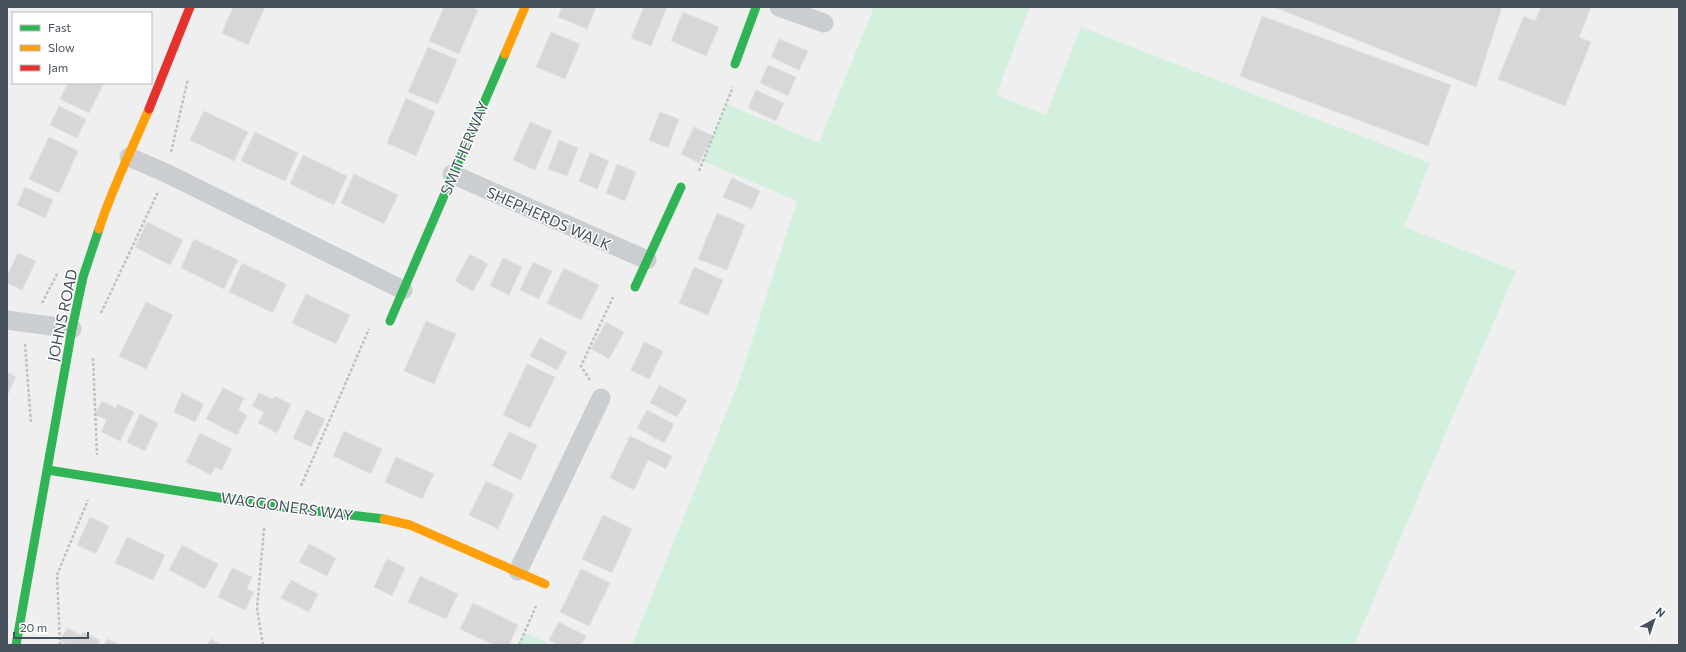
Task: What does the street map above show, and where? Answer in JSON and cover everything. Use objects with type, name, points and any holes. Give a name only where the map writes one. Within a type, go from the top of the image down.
[{"type":"street","name":"JOHNS ROAD","points":[[16,645],[72,329],[83,277],[103,216],[129,157],[190,7]]},
{"type":"street","name":"SMITHERWAY","points":[[390,321],[452,174],[526,7]]},
{"type":"street","points":[[735,64],[756,7]]},
{"type":"street","points":[[778,7],[824,23]]},
{"type":"street","points":[[129,157],[166,173],[403,290]]},
{"type":"street","name":"SHEPHERDS WALK","points":[[452,174],[647,260]]},
{"type":"street","points":[[635,287],[681,187]]},
{"type":"street","points":[[15,321],[72,329]]},
{"type":"street","points":[[518,571],[601,398]]},
{"type":"street","name":"WAGGONERS WAY","points":[[48,470],[266,505],[378,518],[410,525],[545,584]]},
{"type":"path","points":[[681,187],[689,185],[697,176],[732,93],[733,86],[731,80],[735,64]]},
{"type":"path","points":[[98,319],[166,173],[189,77]]},
{"type":"path","points":[[601,398],[580,366],[614,297]]},
{"type":"path","points":[[15,321],[31,428]]},
{"type":"path","points":[[292,508],[369,328]]},
{"type":"path","points":[[60,645],[57,574],[98,478],[93,356]]},
{"type":"path","points":[[263,645],[257,609],[266,505]]},
{"type":"path","points":[[519,645],[545,584]]},
{"type":"green space","points":[[874,7],[1030,7],[996,95],[1046,115],[1081,27],[1430,163],[1404,227],[1516,271],[1354,645],[632,645],[739,381],[797,201],[703,161],[727,104],[819,143]]},
{"type":"green space","points":[[525,633],[552,645],[519,645]]},
{"type":"building","points":[[233,7],[265,7],[248,45],[222,33]]},
{"type":"building","points":[[444,7],[472,7],[478,10],[459,54],[429,41]]},
{"type":"building","points":[[562,7],[596,7],[587,29],[558,17]]},
{"type":"building","points":[[644,7],[667,7],[651,46],[631,38]]},
{"type":"building","points":[[1274,7],[1502,7],[1476,87]]},
{"type":"building","points":[[1541,7],[1591,7],[1579,37],[1591,42],[1565,106],[1498,79],[1524,16],[1535,21]]},
{"type":"building","points":[[683,12],[719,27],[706,56],[671,41]]},
{"type":"building","points":[[1262,16],[1451,85],[1428,146],[1240,76]]},
{"type":"building","points":[[551,32],[580,44],[565,79],[536,67]]},
{"type":"building","points":[[779,39],[808,51],[799,70],[771,57]]},
{"type":"building","points":[[428,47],[457,60],[438,104],[408,92]]},
{"type":"building","points":[[768,65],[796,77],[788,96],[760,83]]},
{"type":"building","points":[[68,84],[104,84],[89,113],[60,99]]},
{"type":"building","points":[[756,90],[784,103],[776,121],[748,108]]},
{"type":"building","points":[[406,98],[435,112],[416,156],[387,143]]},
{"type":"building","points":[[59,106],[86,119],[77,138],[50,125]]},
{"type":"building","points":[[204,111],[248,132],[234,161],[190,140]]},
{"type":"building","points":[[660,112],[679,119],[668,148],[649,140]]},
{"type":"building","points":[[530,122],[552,131],[535,170],[513,160]]},
{"type":"building","points":[[694,127],[713,136],[699,163],[681,154]]},
{"type":"building","points":[[255,132],[298,153],[285,181],[241,161]]},
{"type":"building","points":[[49,137],[78,151],[59,193],[29,179]]},
{"type":"building","points":[[559,140],[578,148],[567,176],[548,169]]},
{"type":"building","points":[[590,153],[609,161],[597,189],[579,181]]},
{"type":"building","points":[[303,155],[347,176],[334,205],[290,184]]},
{"type":"building","points":[[617,164],[636,172],[625,201],[606,193]]},
{"type":"building","points":[[354,174],[398,195],[384,224],[341,203]]},
{"type":"building","points":[[732,178],[760,191],[752,209],[723,197]]},
{"type":"building","points":[[25,187],[53,200],[45,218],[17,205]]},
{"type":"building","points":[[717,213],[745,225],[727,270],[698,259]]},
{"type":"building","points":[[147,222],[183,240],[170,265],[135,247]]},
{"type":"building","points":[[194,239],[238,260],[224,289],[181,268]]},
{"type":"building","points":[[18,253],[36,261],[22,290],[7,283],[7,276]]},
{"type":"building","points":[[470,254],[488,264],[473,291],[455,281]]},
{"type":"building","points":[[503,258],[522,267],[509,295],[490,286]]},
{"type":"building","points":[[533,262],[552,271],[539,299],[520,290]]},
{"type":"building","points":[[242,263],[286,284],[273,313],[229,292]]},
{"type":"building","points":[[694,267],[723,280],[708,315],[679,303]]},
{"type":"building","points":[[564,268],[599,285],[581,320],[547,303]]},
{"type":"building","points":[[306,294],[350,315],[336,344],[292,323]]},
{"type":"building","points":[[146,302],[173,315],[146,369],[119,356]]},
{"type":"building","points":[[426,321],[456,334],[434,384],[404,371]]},
{"type":"building","points":[[606,322],[624,332],[609,359],[591,349]]},
{"type":"building","points":[[540,338],[567,352],[557,370],[530,356]]},
{"type":"building","points":[[644,342],[663,351],[649,379],[631,370]]},
{"type":"building","points":[[527,364],[555,377],[530,428],[503,415]]},
{"type":"building","points":[[7,372],[16,377],[7,396]]},
{"type":"building","points":[[659,385],[687,400],[677,417],[650,403]]},
{"type":"building","points":[[223,388],[244,398],[238,410],[247,415],[237,435],[206,419]]},
{"type":"building","points":[[182,393],[204,404],[195,422],[174,412]]},
{"type":"building","points":[[259,393],[273,399],[274,396],[291,404],[277,433],[258,423],[264,412],[252,406]]},
{"type":"building","points":[[102,401],[116,408],[117,404],[134,412],[120,441],[101,432],[107,420],[95,414]]},
{"type":"building","points":[[306,410],[325,419],[311,447],[293,438]]},
{"type":"building","points":[[647,410],[674,424],[664,443],[637,428]]},
{"type":"building","points":[[140,414],[158,423],[145,451],[127,442]]},
{"type":"building","points":[[344,431],[382,449],[371,474],[333,456]]},
{"type":"building","points":[[509,432],[537,445],[521,480],[492,466]]},
{"type":"building","points":[[200,433],[232,449],[222,470],[215,467],[211,475],[186,462]]},
{"type":"building","points":[[630,436],[672,456],[666,469],[648,460],[634,490],[610,478]]},
{"type":"building","points":[[396,457],[434,474],[422,499],[385,482]]},
{"type":"building","points":[[486,481],[514,494],[498,529],[469,515]]},
{"type":"building","points":[[603,515],[632,529],[612,573],[582,559]]},
{"type":"building","points":[[90,517],[109,526],[96,554],[77,545]]},
{"type":"building","points":[[127,537],[165,555],[153,580],[115,563]]},
{"type":"building","points":[[309,544],[336,558],[327,576],[299,562]]},
{"type":"building","points":[[182,545],[218,564],[205,589],[169,570]]},
{"type":"building","points":[[387,559],[405,568],[392,596],[374,587]]},
{"type":"building","points":[[232,568],[252,577],[247,589],[254,592],[245,610],[218,597]]},
{"type":"building","points":[[581,569],[610,583],[589,626],[560,612]]},
{"type":"building","points":[[420,576],[458,594],[446,619],[408,602]]},
{"type":"building","points":[[291,580],[318,594],[309,612],[281,598]]},
{"type":"building","points":[[473,603],[518,625],[509,645],[494,645],[460,629]]},
{"type":"building","points":[[559,622],[586,636],[581,645],[559,645],[549,640]]},
{"type":"building","points":[[67,628],[81,635],[83,632],[100,640],[98,645],[67,645],[60,641]]},
{"type":"building","points":[[107,639],[120,645],[104,645]]},
{"type":"building","points":[[211,639],[222,645],[207,645]]},
{"type":"traffic: fast","points":[[735,64],[756,7]]},
{"type":"traffic: fast","points":[[390,321],[505,54]]},
{"type":"traffic: fast","points":[[635,287],[681,187]]},
{"type":"traffic: fast","points":[[16,645],[72,329],[83,277],[99,229]]},
{"type":"traffic: fast","points":[[48,470],[266,505],[384,519]]},
{"type":"traffic: slow","points":[[505,54],[525,7]]},
{"type":"traffic: slow","points":[[99,229],[116,184],[149,109]]},
{"type":"traffic: slow","points":[[384,519],[410,525],[545,584]]},
{"type":"traffic: jam","points":[[149,109],[190,7]]}]
